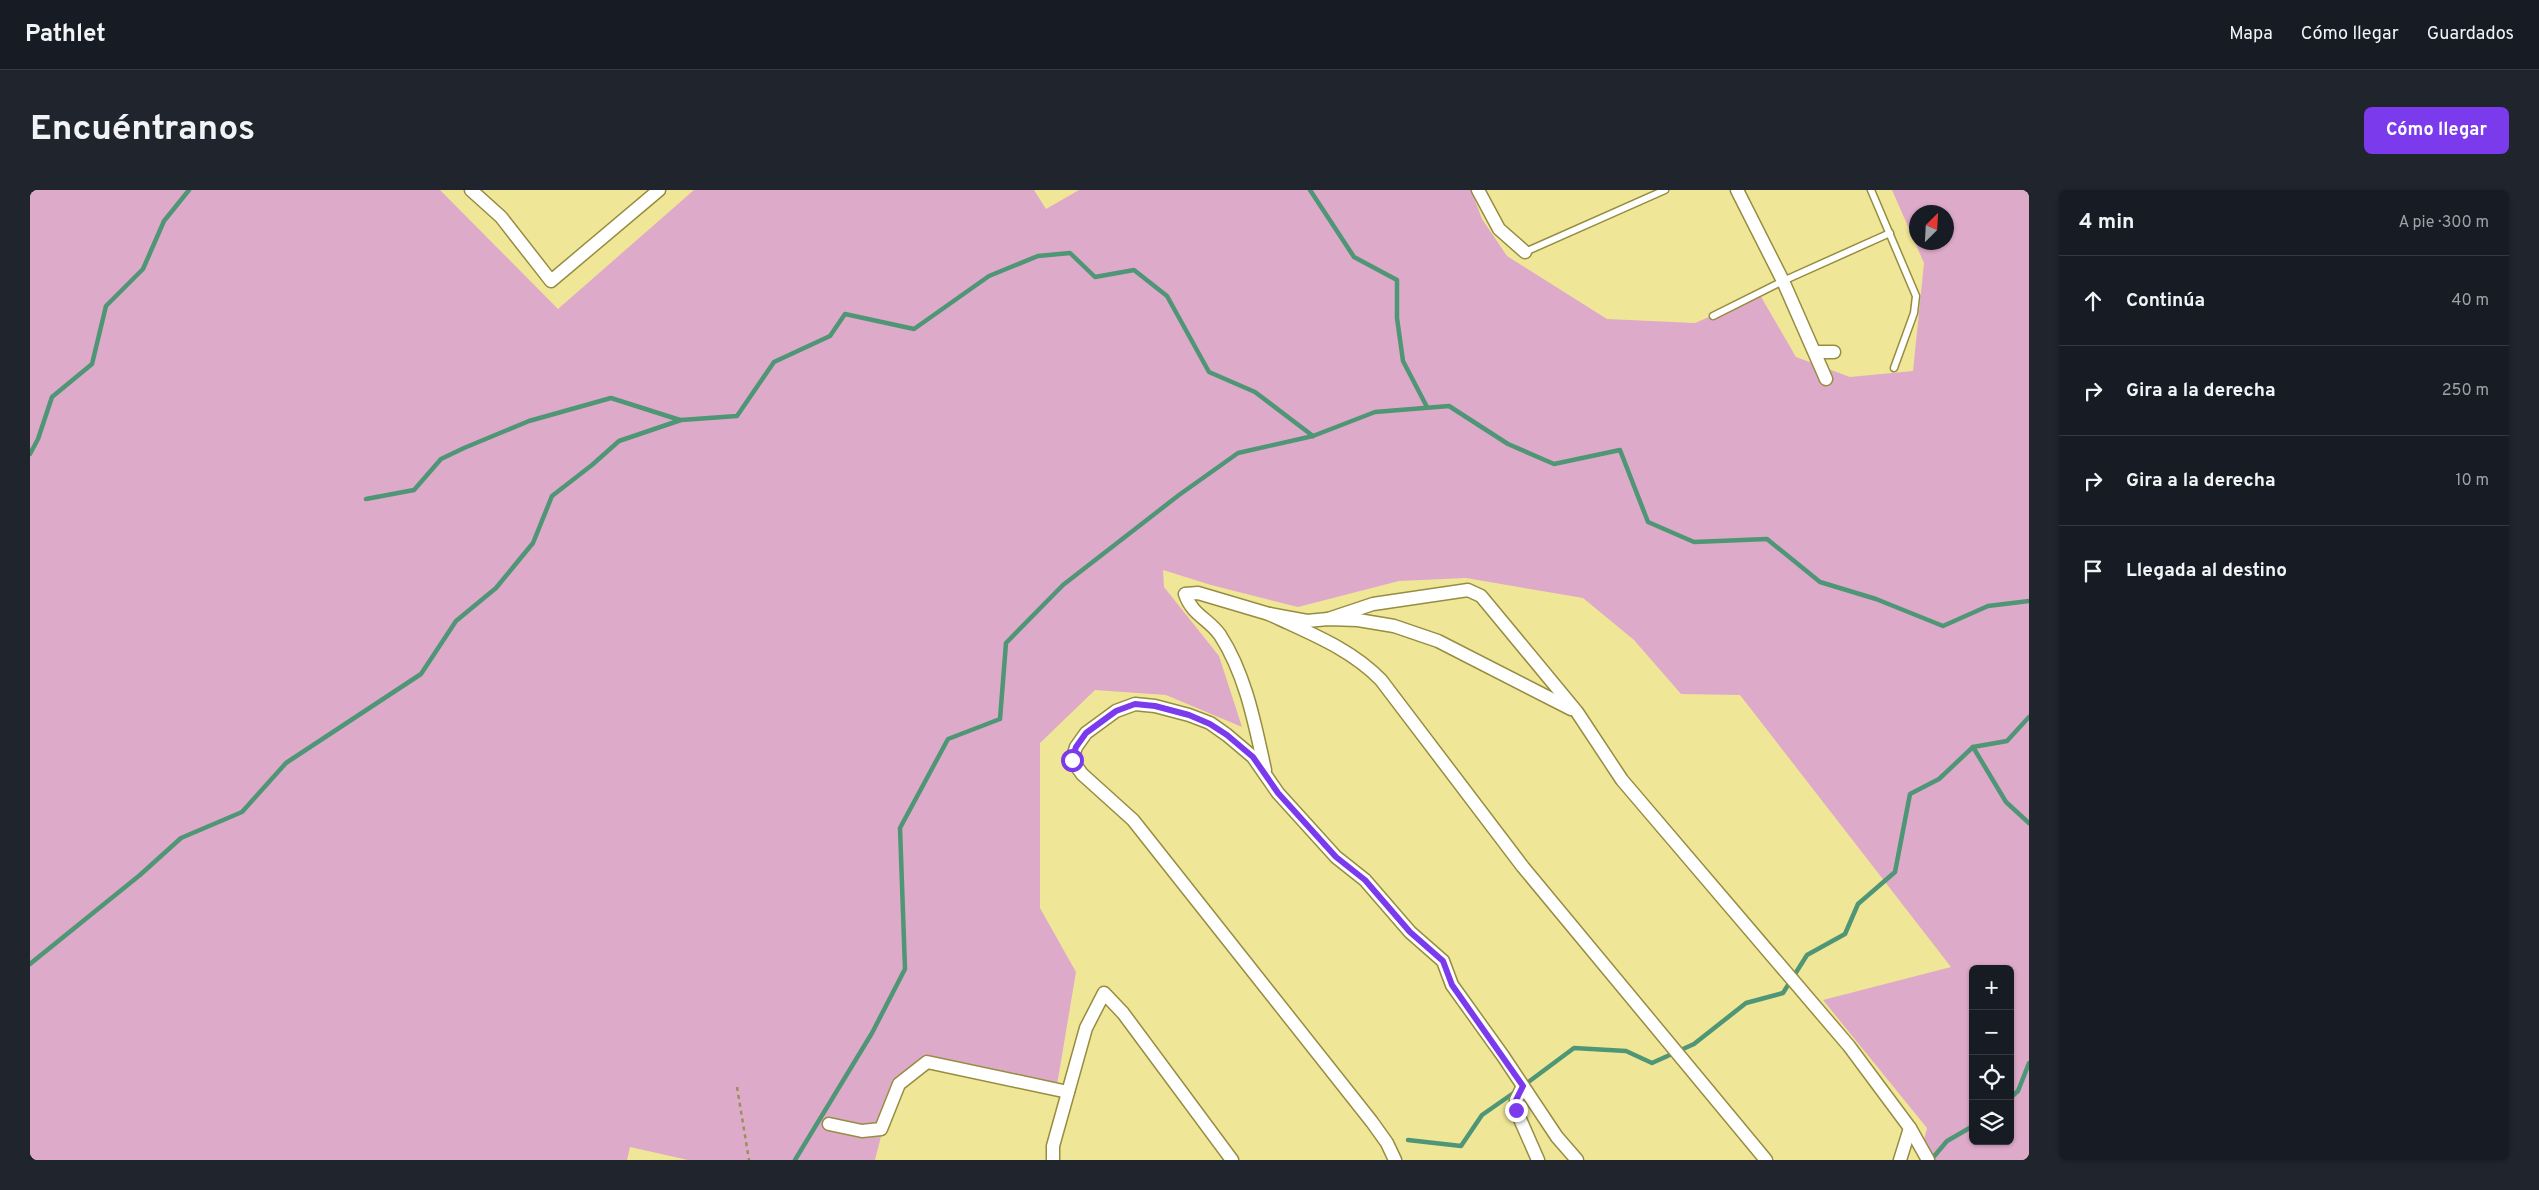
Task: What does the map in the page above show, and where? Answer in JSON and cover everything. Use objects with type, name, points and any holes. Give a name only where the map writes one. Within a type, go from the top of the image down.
[{"type":"street","points":[[471,190],[501,217],[551,281],[659,190]]},
{"type":"street","points":[[1478,190],[1499,229],[1525,252]]},
{"type":"street","points":[[1737,190],[1783,281],[1826,379]]},
{"type":"street","points":[[1814,352],[1834,352]]},
{"type":"street","points":[[1328,619],[1373,604],[1468,590],[1481,596],[1577,712],[1622,780],[1849,1046],[1910,1128],[1928,1160]]},
{"type":"street","points":[[1267,778],[1239,671],[1219,633],[1189,604],[1185,594],[1198,593],[1269,614],[1307,621],[1328,619],[1358,620],[1394,626],[1438,642],[1518,680],[1577,712]]},
{"type":"street","points":[[1269,614],[1346,650],[1364,662],[1381,680],[1523,866],[1766,1160]]},
{"type":"street","points":[[1395,1160],[1388,1142],[1133,820],[1082,774],[1072,760],[1076,747],[1086,733],[1116,711],[1135,704],[1155,706],[1189,715],[1210,724],[1253,757],[1278,793],[1336,857],[1365,880],[1410,932],[1443,961],[1452,985],[1557,1138],[1577,1160]]},
{"type":"street","points":[[1053,1160],[1053,1146],[1086,1028],[1104,993],[1122,1013],[1232,1160]]},
{"type":"street","points":[[829,1124],[862,1131],[881,1129],[899,1084],[927,1062],[1068,1092]]},
{"type":"street","points":[[1523,1086],[1516,1100],[1516,1110],[1538,1160]]},
{"type":"street","points":[[1900,1160],[1910,1128]]},
{"type":"lane","points":[[1525,252],[1666,190]]},
{"type":"lane","points":[[1871,190],[1916,296],[1914,313],[1894,368]]},
{"type":"lane","points":[[1713,316],[1783,281],[1890,232]]},
{"type":"path","points":[[737,1087],[749,1160]]},
{"type":"shaded area","points":[[30,190],[440,190],[558,309],[694,190],[1034,190],[1046,209],[1079,190],[1471,190],[1482,219],[1507,256],[1607,319],[1695,323],[1760,295],[1796,357],[1850,377],[1913,371],[1924,263],[1918,250],[1954,250],[1954,205],[1909,205],[1909,229],[1892,190],[2029,190],[2029,1160],[1919,1160],[1927,1128],[1823,1000],[1951,967],[1740,695],[1681,694],[1634,640],[1583,598],[1466,578],[1399,581],[1298,607],[1211,585],[1163,570],[1164,587],[1219,656],[1242,727],[1166,695],[1095,690],[1040,743],[1040,908],[1076,972],[1057,1085],[933,1063],[891,1097],[875,1160],[688,1160],[630,1147],[627,1160],[30,1160]]},
{"type":"waterway","points":[[30,454],[38,439],[52,397],[92,364],[106,306],[143,269],[164,221],[189,190]]},
{"type":"waterway","points":[[1310,190],[1354,257],[1397,280],[1397,318],[1403,361],[1427,407]]},
{"type":"waterway","points":[[30,964],[140,875],[181,838],[242,812],[286,763],[421,674],[456,621],[496,588],[533,543],[552,496],[619,441],[681,420],[737,416],[774,362],[830,336],[845,314],[914,329],[989,276],[1038,256],[1070,253],[1095,277],[1134,270],[1167,296],[1209,372],[1255,392],[1313,436]]},
{"type":"waterway","points":[[366,499],[414,490],[441,459],[529,421],[611,398],[680,420]]},
{"type":"waterway","points":[[795,1160],[872,1033],[905,969],[900,828],[948,739],[1000,719],[1006,643],[1063,585],[1179,495],[1238,453],[1313,436],[1375,412],[1449,406],[1508,444],[1554,464],[1620,450],[1648,522],[1694,542],[1767,539],[1820,582],[1876,599],[1943,626],[1988,606],[2029,601]]},
{"type":"waterway","points":[[1523,1086],[1574,1048],[1626,1051],[1652,1063],[1694,1044],[1746,1003],[1783,993],[1807,955],[1845,934],[1858,904],[1895,872],[1910,794],[1939,779],[1973,747],[2007,741],[2029,717]]},
{"type":"waterway","points":[[1973,747],[2006,802],[2029,823]]},
{"type":"waterway","points":[[2014,1094],[2018,1091],[2029,1063]]},
{"type":"waterway","points":[[1408,1140],[1461,1146],[1482,1115],[1515,1092]]},
{"type":"waterway","points":[[1931,1160],[1947,1141],[1969,1128]]},
{"type":"route","points":[[1072,760],[1076,747],[1086,733],[1116,711],[1135,704],[1155,706],[1189,715],[1210,724],[1227,735],[1253,757],[1278,793],[1336,857],[1365,880],[1410,932],[1443,961],[1452,985],[1523,1086],[1516,1100],[1516,1110]]}]
